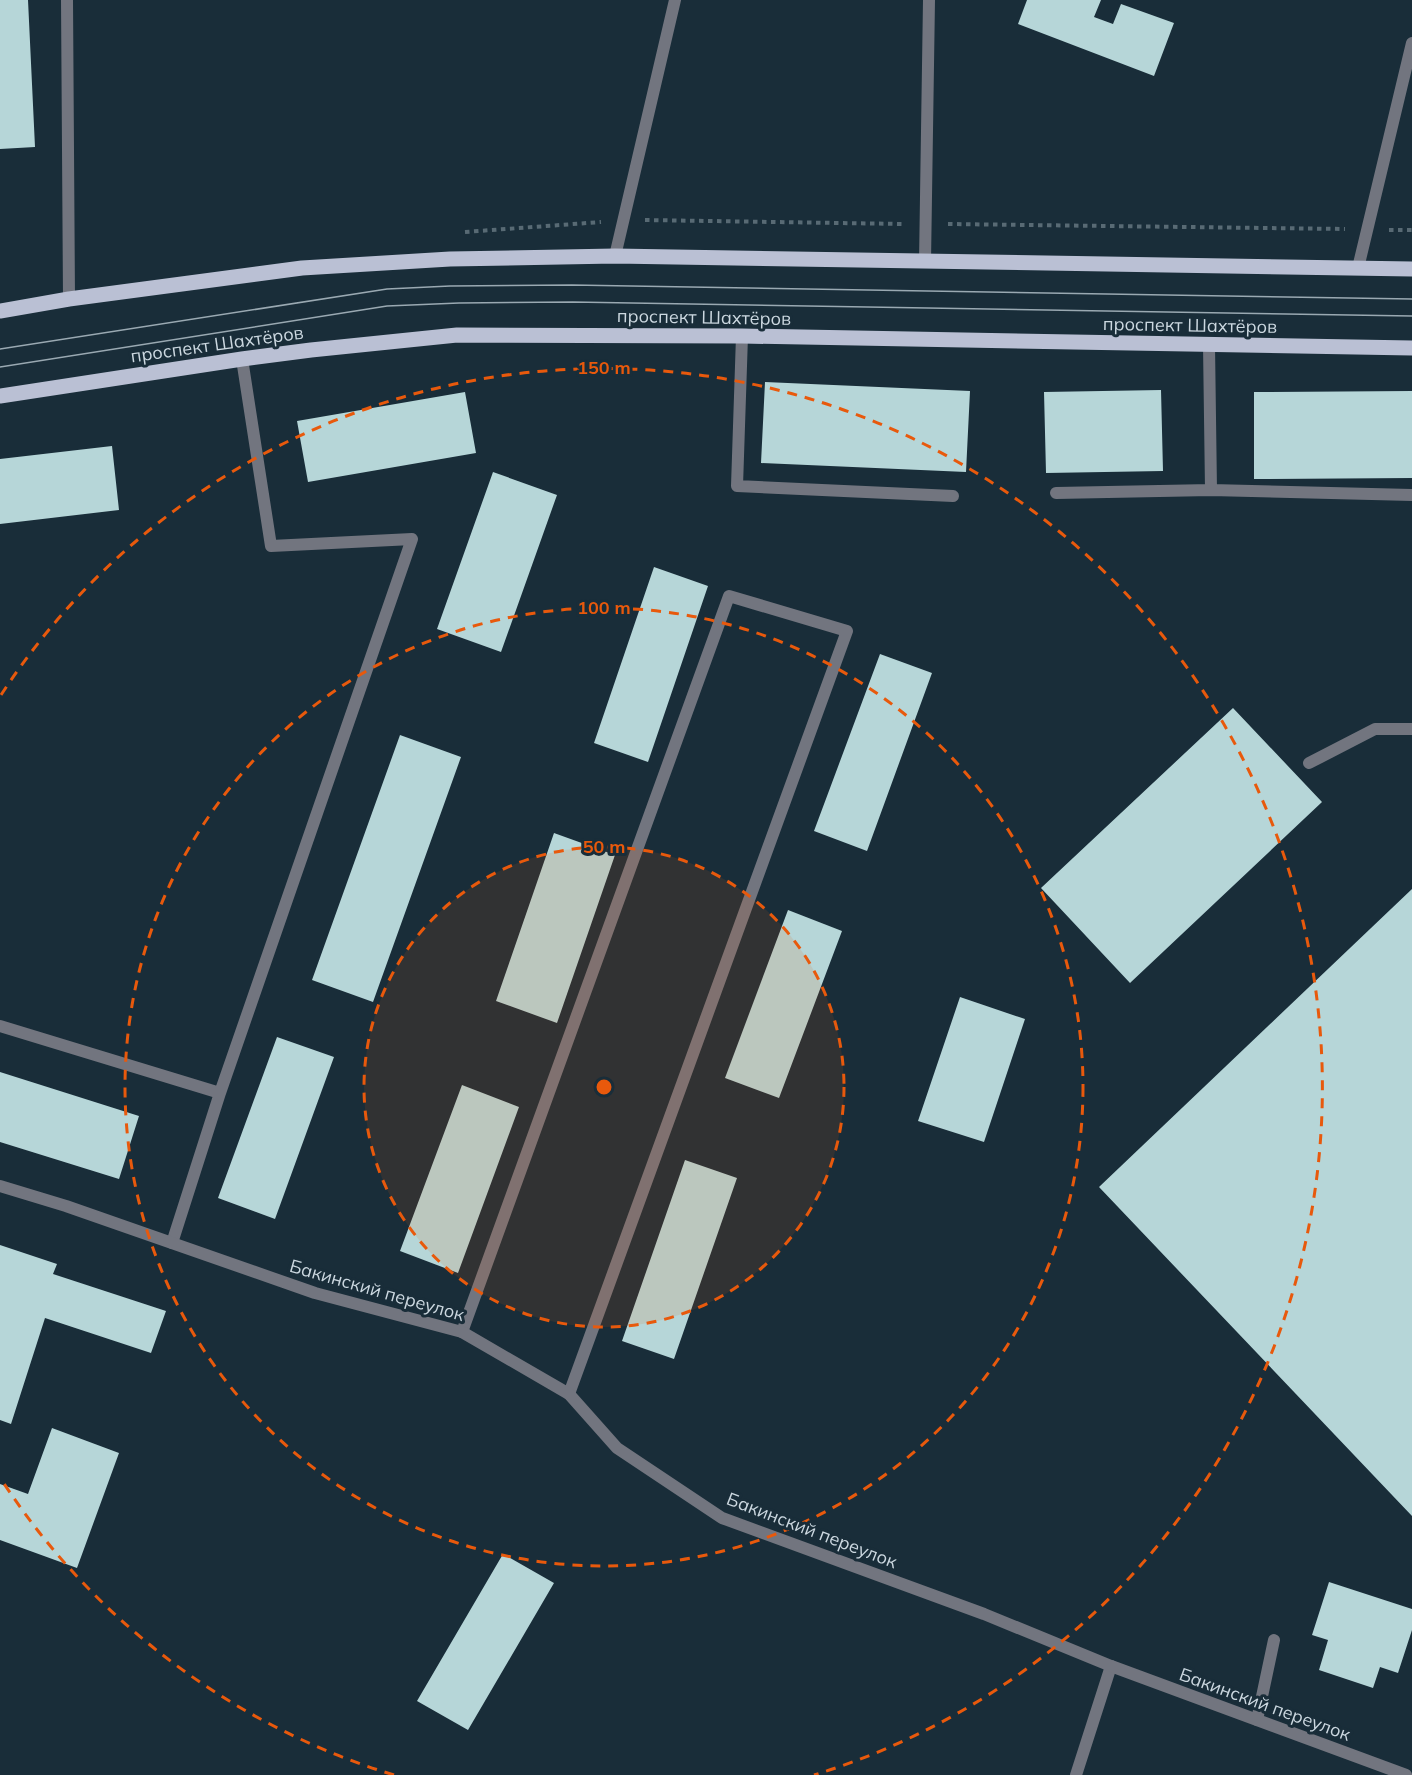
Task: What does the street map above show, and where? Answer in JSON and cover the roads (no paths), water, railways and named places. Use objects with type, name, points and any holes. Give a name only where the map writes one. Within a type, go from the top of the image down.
[{"type":"main road","points":[[0,310],[302,268],[450,259],[615,256],[1412,269]]},
{"type":"main road","name":"проспект Шахтёров","points":[[0,396],[242,359],[458,335],[742,336],[1412,348]]},
{"type":"street","points":[[67,0],[69,299]]},
{"type":"street","points":[[615,256],[675,0]]},
{"type":"street","points":[[925,262],[929,0]]},
{"type":"street","points":[[1358,268],[1412,43]]},
{"type":"street","points":[[742,336],[737,486],[952,496]]},
{"type":"street","points":[[1209,345],[1211,490]]},
{"type":"street","points":[[172,1243],[220,1093],[412,539],[271,546],[242,359]]},
{"type":"street","points":[[1056,493],[1211,490],[1412,495]]},
{"type":"street","points":[[462,1332],[729,596],[847,631],[569,1394]]},
{"type":"street","points":[[1309,763],[1375,729],[1412,729]]},
{"type":"street","points":[[0,1026],[220,1093]]},
{"type":"street","name":"Бакинский переулок","points":[[0,1186],[66,1206],[315,1293],[462,1332],[569,1394],[617,1448],[722,1518],[984,1614],[1111,1666],[1406,1775]]},
{"type":"street","points":[[1257,1720],[1274,1640]]},
{"type":"street","points":[[1076,1775],[1111,1666]]},
{"type":"tram line","points":[[0,349],[387,289],[450,286],[572,285],[1412,299]]},
{"type":"tram line","points":[[0,367],[387,306],[459,303],[573,302],[1412,316]]}]
